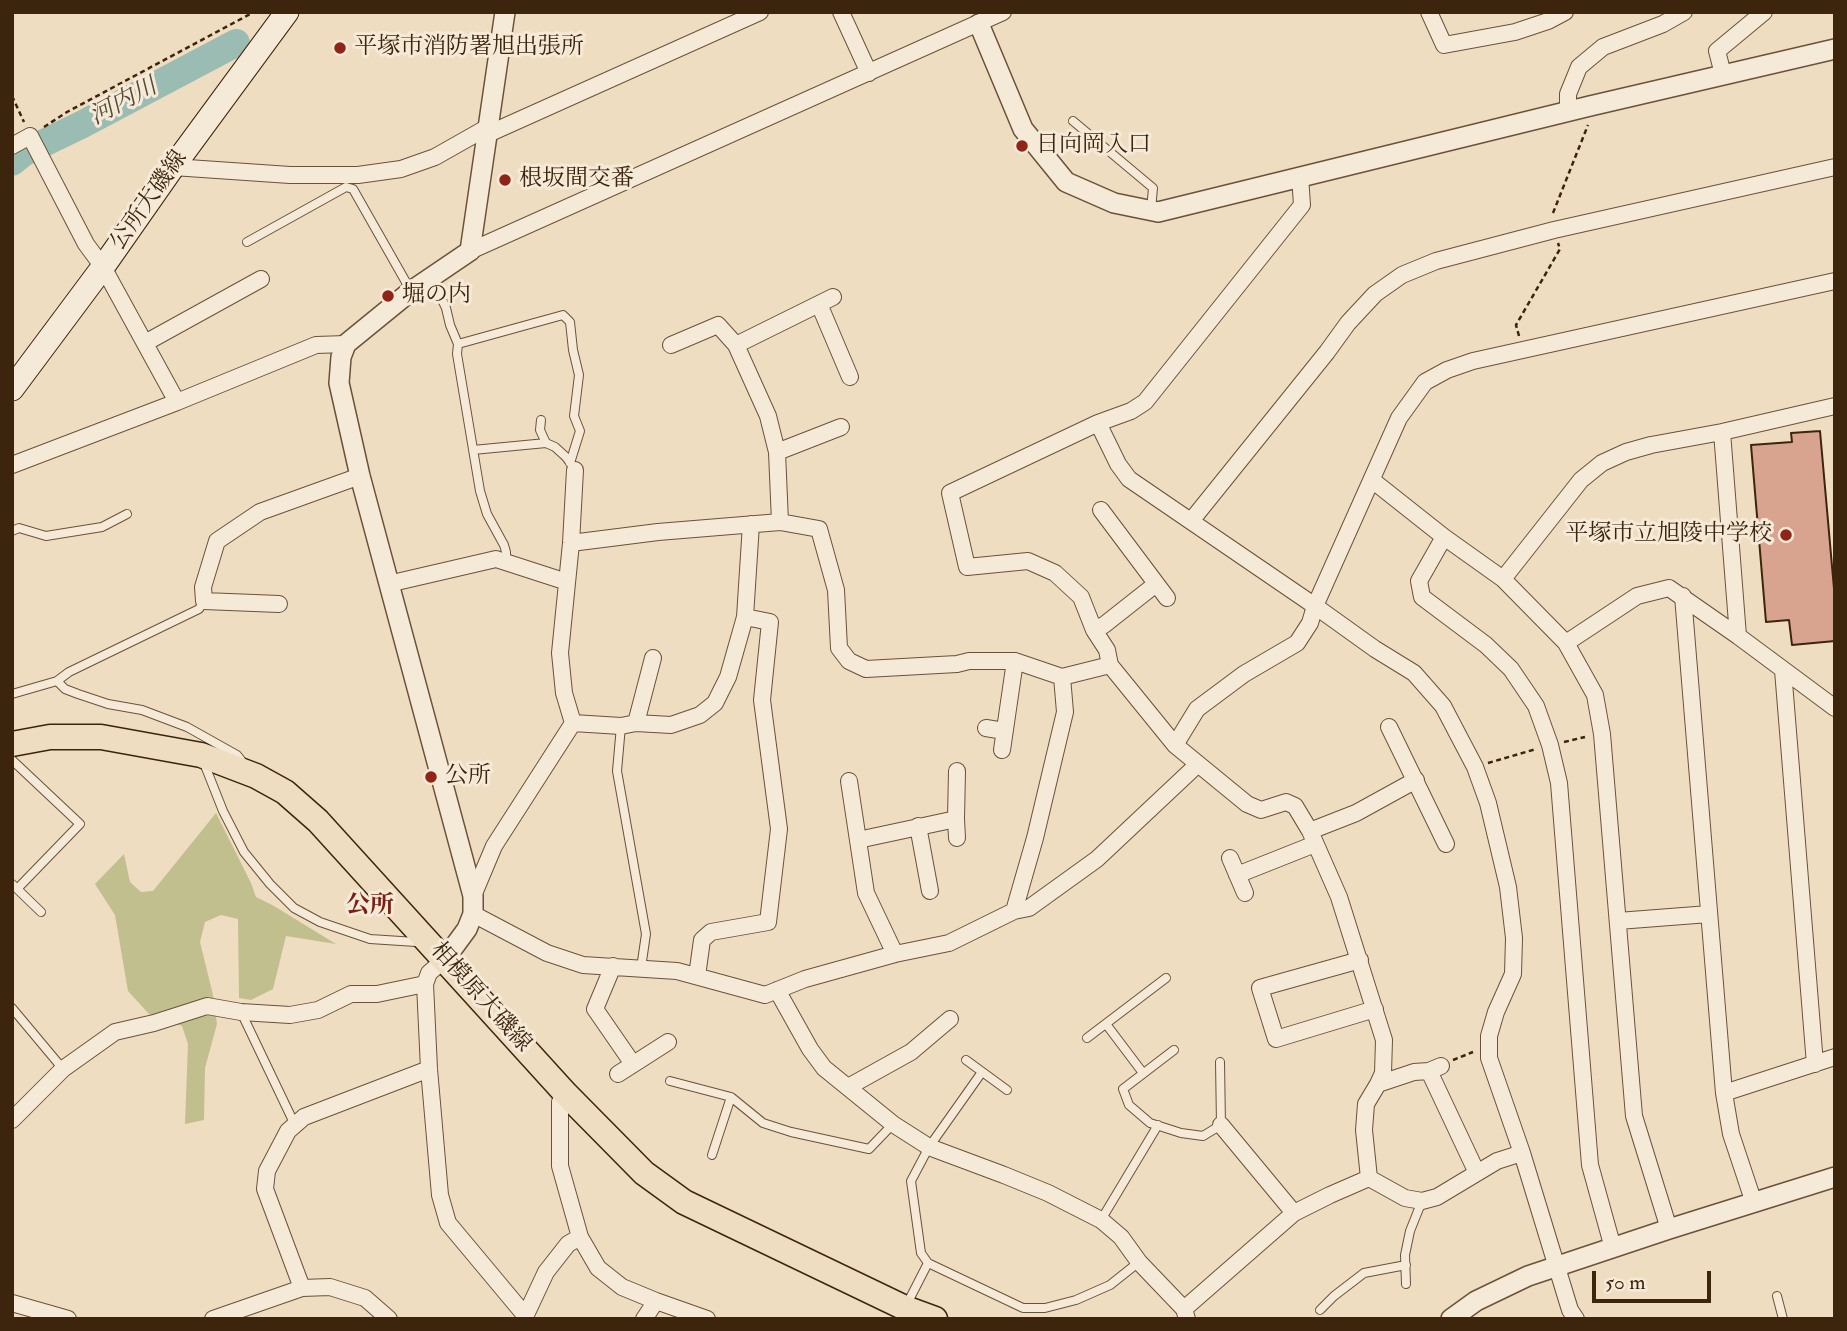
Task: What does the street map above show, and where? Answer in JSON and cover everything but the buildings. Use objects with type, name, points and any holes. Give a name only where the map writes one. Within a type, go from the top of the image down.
[{"type":"main road","name":"公所大磯線","points":[[12,389],[287,12]]},
{"type":"main road","name":"相模原大磯線","points":[[12,744],[50,737],[101,737],[201,755],[256,776],[285,792],[318,821],[566,1094],[644,1173],[684,1202],[905,1308],[935,1319]]},
{"type":"street","points":[[470,251],[505,12]]},
{"type":"street","points":[[173,167],[290,175],[358,175],[401,169],[435,157],[488,130],[760,12]]},
{"type":"street","points":[[841,12],[869,73]]},
{"type":"street","points":[[1003,12],[470,251],[411,291],[346,344],[341,357],[339,383],[360,476],[473,905],[547,953],[583,965],[677,971],[765,995],[805,979],[895,954],[949,943],[1014,911],[1029,908],[1097,859],[1197,765]]},
{"type":"street","points":[[1429,12],[1444,45],[1515,32],[1565,12]]},
{"type":"street","points":[[1568,111],[1569,94],[1580,66],[1603,47],[1663,24],[1684,12]]},
{"type":"street","points":[[1723,74],[1717,51],[1764,12]]},
{"type":"street","points":[[979,24],[1023,129],[1066,182],[1114,203],[1158,212],[1568,111],[1835,49]]},
{"type":"street","points":[[12,146],[30,136],[86,244],[103,267],[177,402]]},
{"type":"street","points":[[1191,521],[1348,323],[1375,294],[1402,275],[1436,261],[1554,230],[1835,167]]},
{"type":"street","points":[[1300,176],[1302,205],[1145,402],[1131,411],[1098,423],[950,493],[967,567],[1028,561],[1055,573],[1081,597],[1094,630],[1107,650],[1110,666],[1175,745],[1247,804],[1261,810],[1286,802],[1295,806],[1339,897],[1384,1040],[1383,1073],[1366,1104],[1364,1130],[1369,1178]]},
{"type":"street","points":[[145,343],[261,279]]},
{"type":"street","points":[[1175,745],[1196,709],[1244,674],[1297,643],[1310,623],[1315,606],[1399,418],[1425,382],[1447,370],[1473,361],[1835,281]]},
{"type":"street","points":[[736,345],[826,301],[850,377]]},
{"type":"street","points":[[671,345],[718,326],[736,345],[768,416],[777,452],[780,522]]},
{"type":"street","points":[[12,465],[316,345],[346,344]]},
{"type":"street","points":[[1503,579],[1581,480],[1602,463],[1638,448],[1835,406]]},
{"type":"street","points":[[1098,423],[1118,464],[1129,479],[1374,649],[1414,673],[1443,706],[1475,767],[1488,803],[1508,887],[1514,938],[1513,974],[1496,1012],[1489,1036],[1489,1058],[1522,1153],[1570,1310],[1576,1319]]},
{"type":"street","points":[[777,452],[841,427]]},
{"type":"street","points":[[1723,432],[1738,636]]},
{"type":"street","points":[[572,466],[570,542],[560,653],[564,693],[573,723],[494,846],[467,929],[445,959],[429,973],[425,984],[440,1195],[448,1223],[524,1317],[546,1272],[568,1244],[580,1237]]},
{"type":"street","points":[[279,604],[204,601],[203,587],[217,541],[260,512],[360,476]]},
{"type":"street","points":[[1372,480],[1503,579],[1566,643],[1595,695],[1602,734],[1634,1116],[1669,1229]]},
{"type":"street","points":[[1101,510],[1167,598]]},
{"type":"street","points":[[570,542],[780,522],[819,528],[836,590],[839,648],[849,662],[866,669],[969,661],[1015,661],[1062,677],[1110,666]]},
{"type":"street","points":[[573,723],[671,725],[700,715],[715,703],[728,677],[746,617],[751,524]]},
{"type":"street","points":[[1444,537],[1419,581],[1422,597],[1486,645],[1511,669],[1536,706],[1550,745],[1559,783],[1590,1165],[1613,1248]]},
{"type":"street","points":[[388,584],[496,559],[567,582]]},
{"type":"street","points":[[1094,630],[1156,584]]},
{"type":"street","points":[[1566,643],[1637,596],[1669,588],[1835,708]]},
{"type":"street","points":[[1683,596],[1724,1093],[1731,1134],[1754,1203]]},
{"type":"street","points":[[697,976],[702,940],[711,932],[768,922],[779,829],[762,700],[769,622],[746,617]]},
{"type":"street","points":[[628,724],[653,658]]},
{"type":"street","points":[[1002,750],[1015,661]]},
{"type":"street","points":[[1783,670],[1815,1064]]},
{"type":"street","points":[[1014,911],[1035,838],[1065,712],[1062,677]]},
{"type":"street","points":[[1389,727],[1446,844]]},
{"type":"street","points":[[986,728],[1004,731]]},
{"type":"street","points":[[957,771],[957,838]]},
{"type":"street","points":[[1237,875],[1416,780]]},
{"type":"street","points":[[849,781],[866,893],[895,954]]},
{"type":"street","points":[[858,840],[956,819]]},
{"type":"street","points":[[918,826],[930,891]]},
{"type":"street","points":[[1230,858],[1245,893]]},
{"type":"street","points":[[1618,921],[1709,914]]},
{"type":"street","points":[[1360,960],[1260,988],[1276,1039],[1376,1009]]},
{"type":"street","points":[[613,966],[595,1009],[634,1064]]},
{"type":"street","points":[[12,1120],[63,1069],[115,1032],[207,1006],[241,1012],[290,1015],[318,1010],[351,994],[377,995],[425,984]]},
{"type":"street","points":[[777,990],[810,1049],[824,1068],[893,1124],[929,1147],[1015,1179],[1101,1220],[1121,1237],[1139,1262],[1186,1314],[1294,1213],[1369,1178]]},
{"type":"street","points":[[848,1087],[911,1052],[950,1019]]},
{"type":"street","points":[[618,1074],[668,1042]]},
{"type":"street","points":[[1724,1093],[1835,1057]]},
{"type":"street","points":[[1378,1084],[1435,1068],[1477,1173]]},
{"type":"street","points":[[302,1289],[265,1189],[267,1171],[288,1131],[304,1117],[429,1069]]},
{"type":"street","points":[[566,1094],[560,1101],[560,1166],[580,1237],[598,1268],[622,1287],[707,1319]]},
{"type":"street","points":[[1221,1125],[1294,1213]]},
{"type":"street","points":[[1369,1178],[1405,1199],[1422,1202],[1437,1197],[1497,1161],[1522,1153]]},
{"type":"street","points":[[1451,1319],[1476,1301],[1528,1276],[1835,1177]]},
{"type":"street","points":[[214,1319],[302,1289],[330,1287],[365,1297],[388,1319]]},
{"type":"street","points":[[644,1319],[656,1301]]},
{"type":"street","points":[[12,1303],[68,1319]]},
{"type":"lane","points":[[1073,121],[1153,188],[1151,210]]},
{"type":"lane","points":[[247,242],[346,187],[353,188],[411,291]]},
{"type":"lane","points":[[431,278],[446,308],[458,344],[457,354],[480,491],[487,514],[504,545],[506,562]]},
{"type":"lane","points":[[458,344],[564,315],[570,322],[579,375],[575,416],[580,431],[572,466]]},
{"type":"lane","points":[[541,420],[540,430],[547,443]]},
{"type":"lane","points":[[473,450],[547,443],[566,457],[572,466]]},
{"type":"lane","points":[[12,531],[19,528],[46,536],[102,527],[127,514]]},
{"type":"lane","points":[[12,694],[57,681],[69,672],[199,609],[204,601]]},
{"type":"lane","points":[[57,681],[65,689],[78,694],[107,704],[142,710],[187,727],[237,755],[256,776]]},
{"type":"lane","points":[[628,724],[617,771],[646,934],[641,968]]},
{"type":"lane","points":[[201,755],[223,811],[244,852],[293,908],[320,922],[370,939],[416,942],[425,937]]},
{"type":"lane","points":[[12,760],[80,824],[15,886],[41,912]]},
{"type":"lane","points":[[1087,1038],[1166,978]]},
{"type":"lane","points":[[12,1008],[63,1069]]},
{"type":"lane","points":[[241,1012],[295,1125]]},
{"type":"lane","points":[[1106,1024],[1143,1073]]},
{"type":"lane","points":[[1174,1050],[1123,1088],[1129,1105],[1150,1123],[1181,1133],[1203,1136],[1221,1125],[1220,1062]]},
{"type":"lane","points":[[967,1060],[1007,1090]]},
{"type":"lane","points":[[982,1072],[929,1147],[911,1181],[921,1253],[928,1263],[1023,1308],[1045,1308],[1076,1300],[1110,1285],[1139,1262]]},
{"type":"lane","points":[[670,1081],[730,1097],[763,1123],[869,1149],[893,1124]]},
{"type":"lane","points":[[712,1156],[730,1097]]},
{"type":"lane","points":[[1101,1220],[1158,1125]]},
{"type":"lane","points":[[1406,1284],[1405,1255],[1410,1231],[1422,1202]]},
{"type":"lane","points":[[905,1308],[928,1263]]},
{"type":"lane","points":[[1320,1310],[1364,1273],[1406,1265]]},
{"type":"lane","points":[[1777,1296],[1783,1319]]},
{"type":"path","points":[[12,96],[30,136],[67,112],[254,12]]},
{"type":"path","points":[[1552,217],[1591,117]]},
{"type":"path","points":[[1516,325],[1560,249]]},
{"type":"path","points":[[1556,744],[1602,734]]},
{"type":"path","points":[[1475,767],[1542,748]]},
{"type":"shaded area","points":[[216,813],[256,897],[336,944],[286,936],[273,989],[251,1000],[239,998],[238,919],[221,915],[205,922],[200,942],[217,1024],[205,1068],[204,1120],[185,1124],[188,1044],[182,1026],[149,1014],[128,991],[115,915],[95,884],[124,854],[130,882],[141,892],[153,891]]},
{"type":"waterway","name":"河内川","points":[[12,162],[23,153],[236,43]]},
{"type":"place","name":"平塚市消防署旭出張所","points":[[340,48]]},
{"type":"place","name":"日向岡入口","points":[[1022,146]]},
{"type":"place","name":"根坂間交番","points":[[505,180]]},
{"type":"place","name":"堀の内","points":[[388,296]]},
{"type":"place","name":"平塚市立旭陵中学校","points":[[1786,535]]},
{"type":"place","name":"公所","points":[[431,777]]},
{"type":"district","name":"公所","points":[[370,907]]}]
